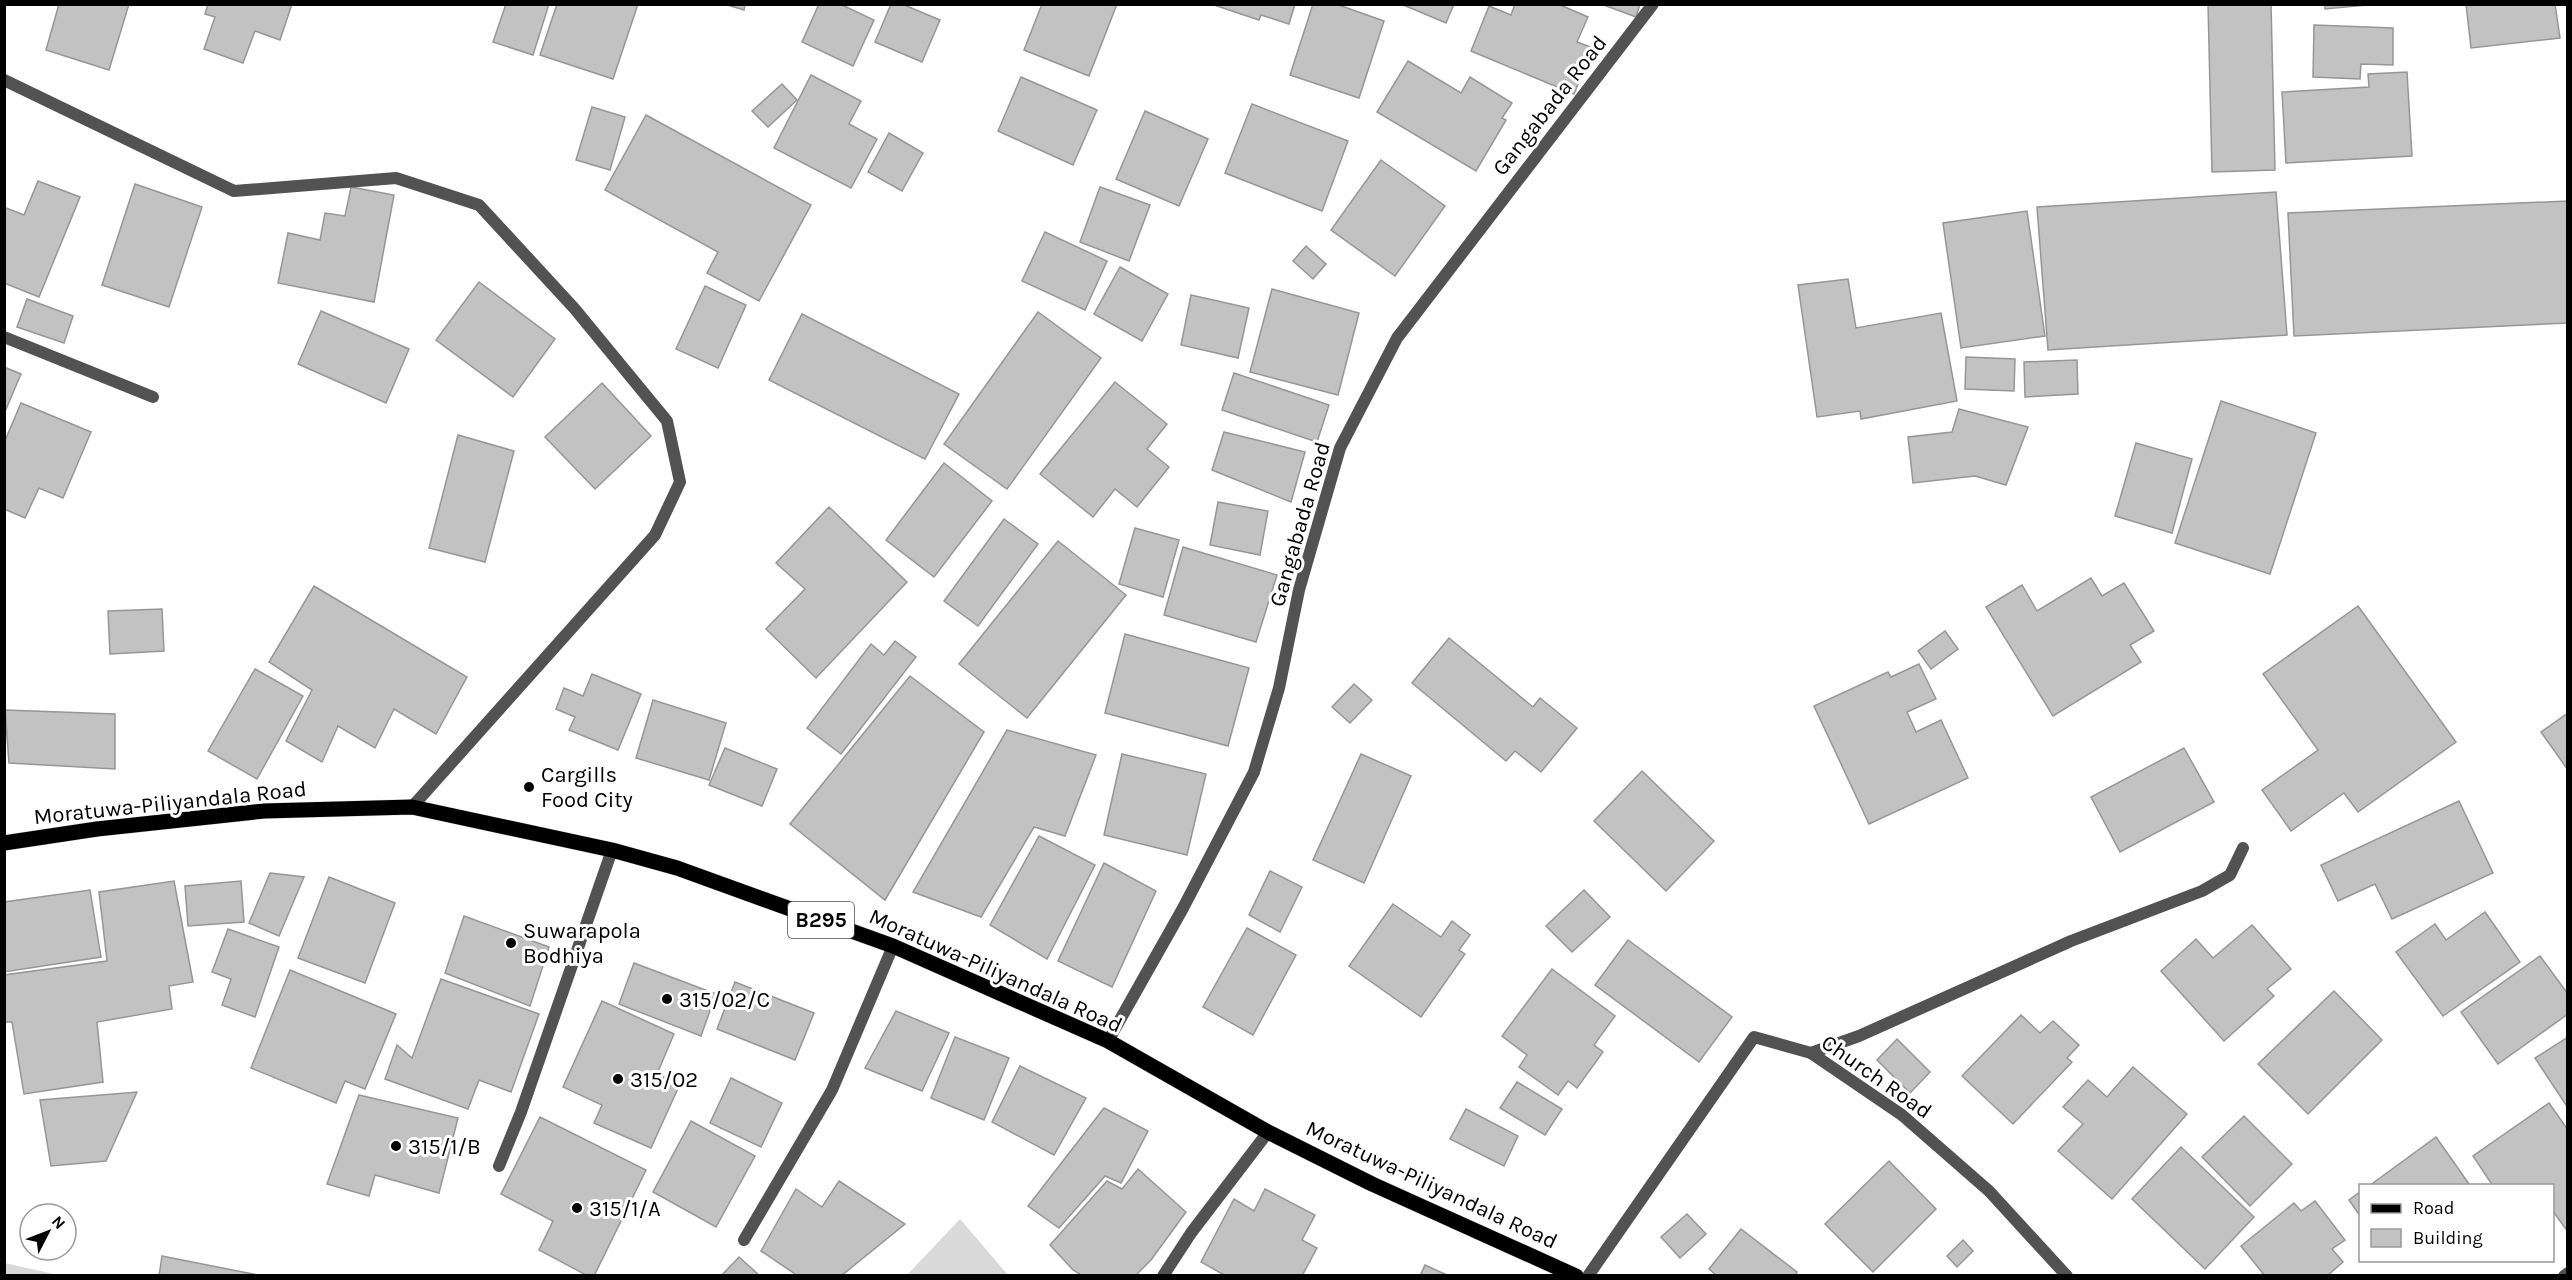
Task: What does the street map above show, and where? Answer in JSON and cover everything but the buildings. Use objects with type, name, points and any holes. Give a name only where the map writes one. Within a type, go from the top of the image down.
[{"type":"main road","name":"Moratuwa-Piliyandala Road","points":[[4,843],[97,829],[264,810],[412,807],[612,850],[677,868],[893,946],[1108,1041],[1268,1132],[1372,1184],[1576,1275]]},
{"type":"street","name":"Gangabada Road","points":[[1108,1041],[1182,910],[1254,772],[1279,688],[1299,590],[1340,448],[1397,338],[1466,246],[1594,85],[1653,4]]},
{"type":"street","points":[[4,80],[234,191],[396,178],[479,205],[574,308],[667,421],[680,482],[655,535],[412,807]]},
{"type":"street","points":[[4,337],[153,397]]},
{"type":"street","points":[[1811,1053],[1859,1036],[2071,941],[2202,891],[2230,875],[2243,848]]},
{"type":"street","points":[[499,1166],[521,1112],[612,850]]},
{"type":"street","points":[[744,1240],[832,1090],[893,946]]},
{"type":"street","name":"Church Road","points":[[1588,1275],[1754,1037],[1811,1053],[1902,1115],[1989,1191],[2067,1275]]},
{"type":"street","points":[[1163,1275],[1191,1233],[1268,1132]]},
{"type":"shaded area","points":[[960,1219],[1008,1275],[907,1275]]},
{"type":"shaded area","points":[[5,1263],[58,1275],[5,1275]]},
{"type":"place","name":"Cargills Food City","points":[[529,787]]},
{"type":"place","name":"Suwarapola Bodhiya","points":[[511,943]]},
{"type":"place","name":"315/02/C","points":[[667,999]]},
{"type":"place","name":"315/02","points":[[618,1079]]},
{"type":"place","name":"315/1/B","points":[[396,1146]]},
{"type":"place","name":"315/1/A","points":[[577,1208]]}]
